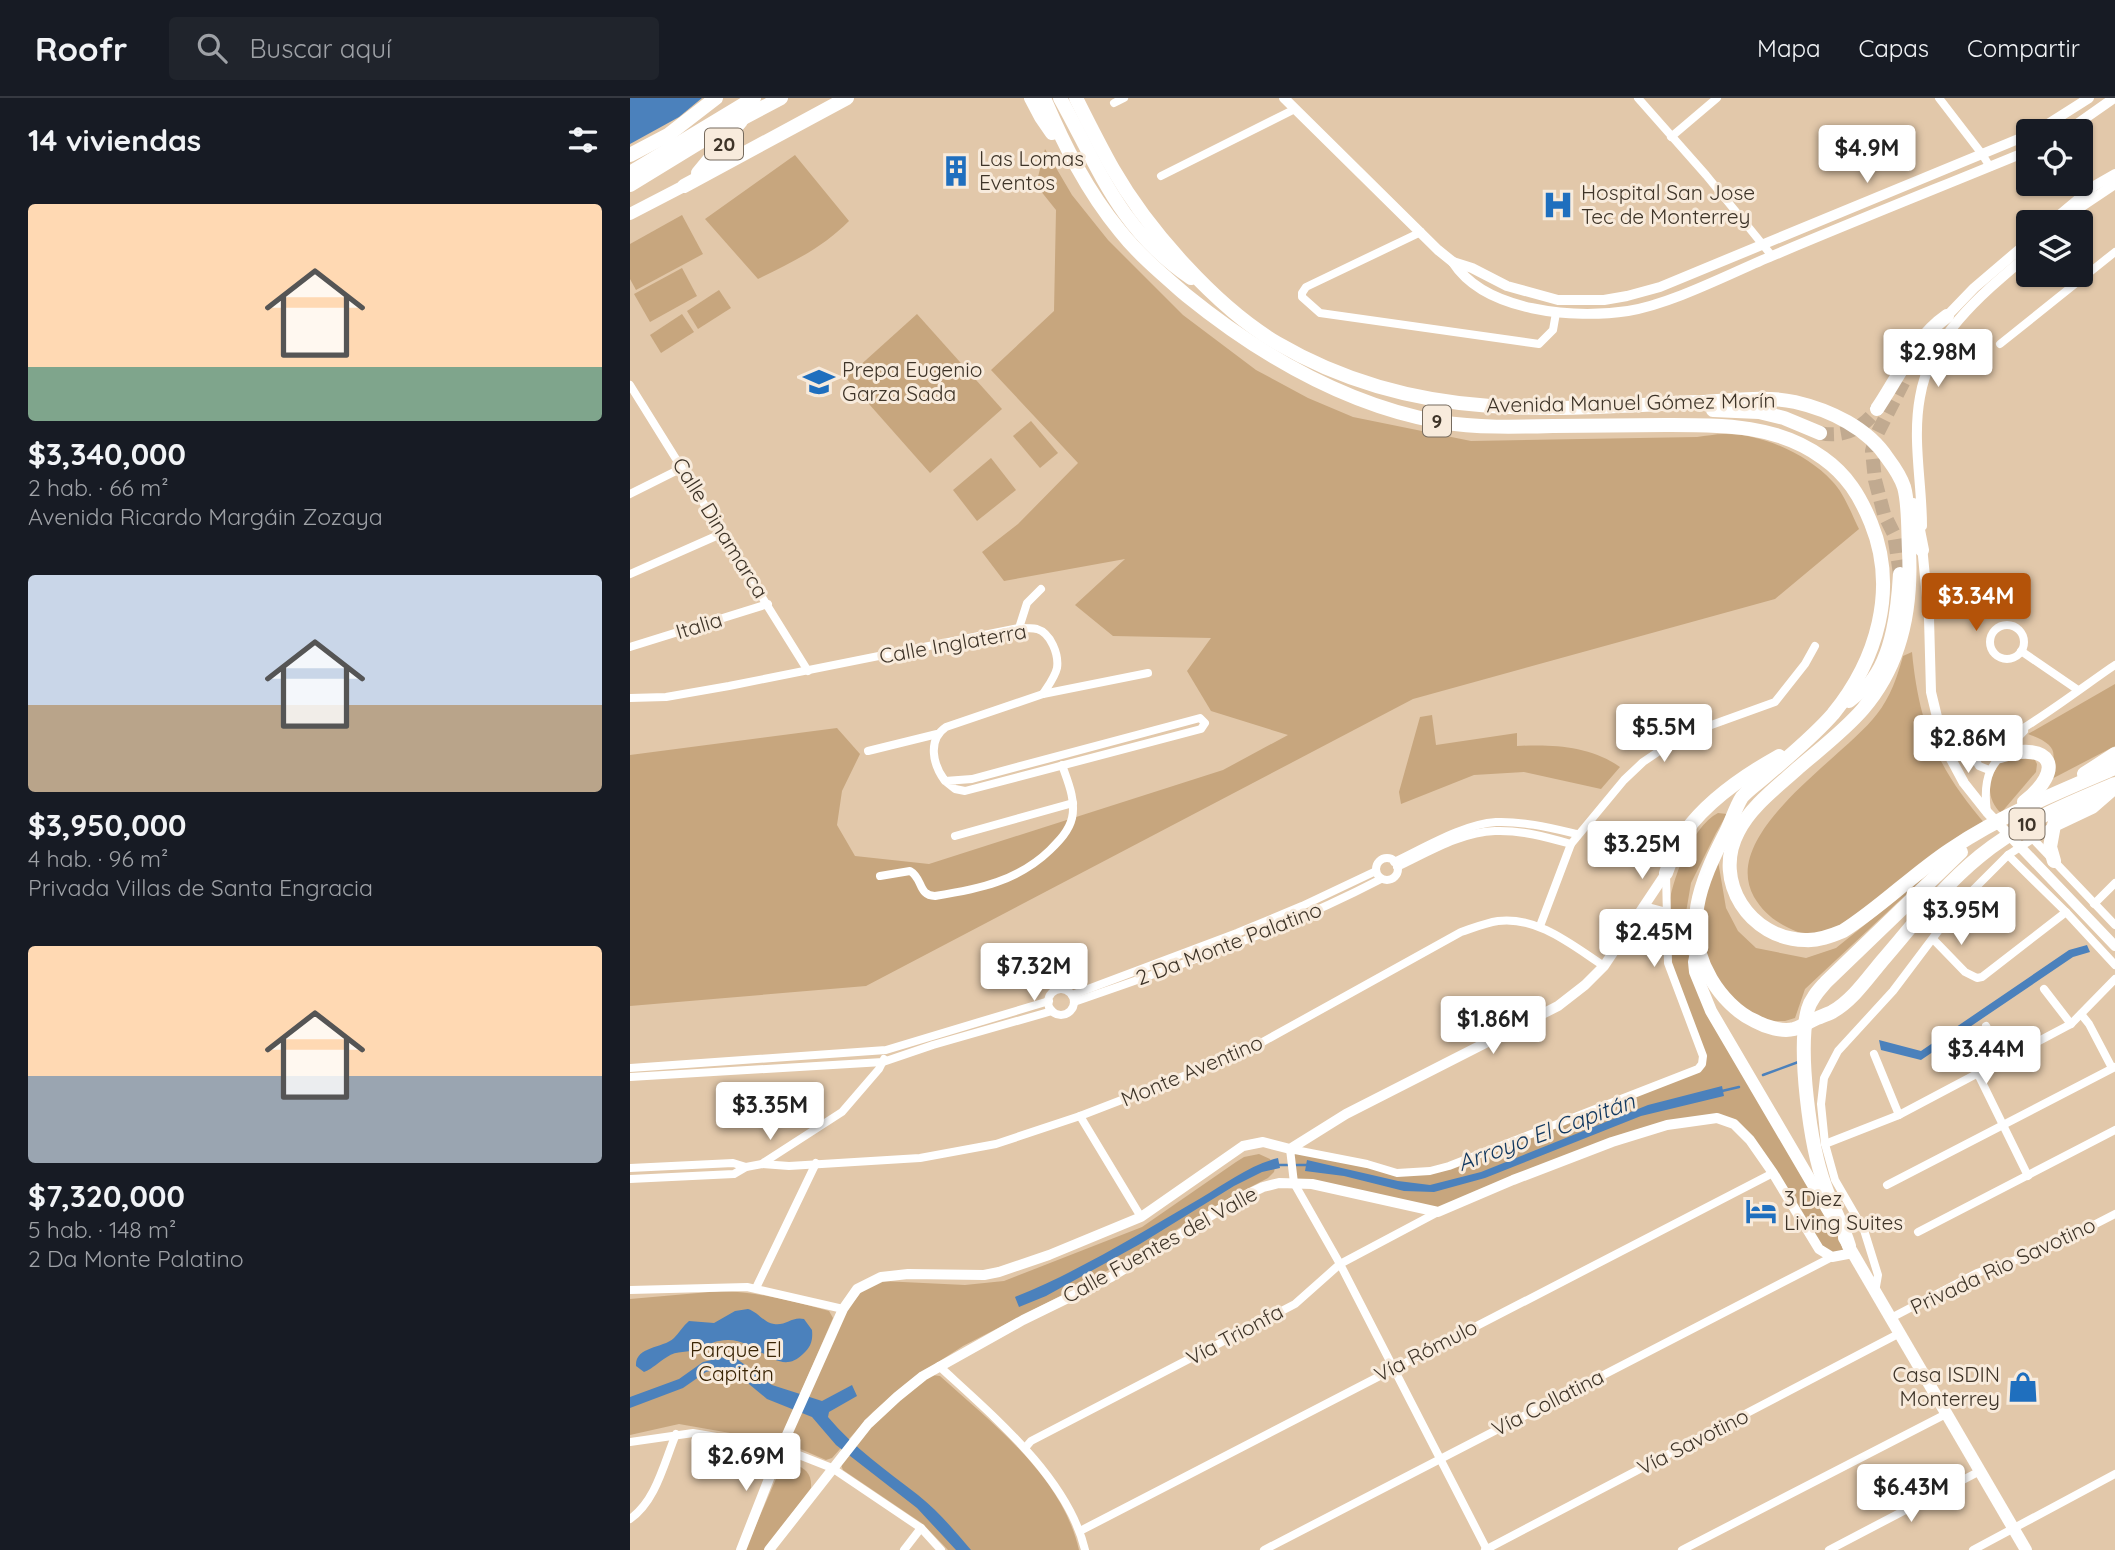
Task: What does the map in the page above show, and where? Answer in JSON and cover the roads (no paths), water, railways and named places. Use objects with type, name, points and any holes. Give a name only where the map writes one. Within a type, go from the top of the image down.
[{"type":"highway","points":[[630,155],[668,135],[716,98]]},
{"type":"highway","points":[[630,173],[757,98]]},
{"type":"highway","name":"20","points":[[684,186],[714,156],[757,98]]},
{"type":"highway","points":[[630,185],[753,111],[781,98]]},
{"type":"highway","points":[[684,186],[847,98]]},
{"type":"highway","points":[[1031,98],[1041,117],[1066,151]]},
{"type":"highway","name":"Avenida Manuel Gómez Morín","points":[[1044,98],[1066,151],[1119,231],[1143,257],[1243,339],[1308,376],[1353,397],[1442,422],[1489,426],[1682,425],[1756,429],[1797,441],[1825,459],[1849,481],[1876,536],[1881,560],[1884,589],[1881,613],[1870,654],[1831,716],[1742,797],[1710,863],[1701,891],[1695,918],[1697,948]]},
{"type":"highway","points":[[1060,98],[1086,150],[1125,217],[1168,263],[1216,295]]},
{"type":"highway","name":"Avenida Manuel Gómez Morín","points":[[1076,98],[1113,170],[1185,264],[1240,318],[1277,343],[1352,378],[1400,393],[1449,403],[1494,407],[1764,398],[1792,401],[1820,409],[1857,428],[1882,450],[1904,488],[1909,589],[1902,638],[1891,665],[1861,712],[1779,785],[1744,821],[1731,847],[1731,884],[1742,908],[1768,930],[1792,939],[1816,939],[1843,930],[1995,816]]},
{"type":"highway","points":[[1905,379],[1947,316]]},
{"type":"highway","points":[[1877,410],[1916,348],[1934,325],[1947,316]]},
{"type":"highway","points":[[1641,404],[1678,410],[1759,412],[1784,418],[1820,433]]},
{"type":"highway","points":[[1904,488],[1912,503],[1922,550]]},
{"type":"highway","points":[[1831,716],[1870,682],[1880,664],[1893,629],[1900,574]]},
{"type":"highway","points":[[1667,873],[1684,833],[1720,796],[1754,771],[1805,741]]},
{"type":"highway","points":[[1851,1250],[1825,1186],[1813,1142],[1804,1053],[1808,1009],[1812,999],[1826,982],[1995,816],[2035,793],[2047,776],[2047,758],[2040,753],[2031,750],[2000,757]]},
{"type":"highway","points":[[2066,788],[2115,754]]},
{"type":"highway","name":"10","points":[[1995,816],[2115,768]]},
{"type":"highway","points":[[2054,861],[2050,847],[2054,825],[2092,807],[2115,786]]},
{"type":"highway","name":"10","points":[[1697,948],[1711,979],[1728,1002],[1754,1021],[1774,1028],[1793,1030],[1835,1010],[1848,999],[1951,882],[1993,846],[2022,826],[2115,786]]},
{"type":"main road","name":"20","points":[[630,214],[684,186]]},
{"type":"main road","name":"Avenida Manuel Gómez Morín","points":[[1697,948],[1695,972],[1711,1011],[2026,1550]]},
{"type":"street","points":[[1114,103],[1124,98]]},
{"type":"street","points":[[1284,98],[1453,261],[1463,277],[1480,288],[1531,308],[1556,313],[1631,310],[1665,300],[2016,156]]},
{"type":"street","points":[[1638,98],[1772,256]]},
{"type":"street","points":[[1671,137],[1717,98]]},
{"type":"street","points":[[1939,98],[1990,167]]},
{"type":"street","points":[[2056,119],[2090,98]]},
{"type":"street","points":[[2084,119],[2114,98]]},
{"type":"street","points":[[1161,176],[1295,109]]},
{"type":"street","points":[[1453,261],[1507,286],[1558,300],[1582,301],[1627,296],[1660,287],[1765,245],[2016,140]]},
{"type":"street","points":[[2065,210],[2094,186],[2115,174]]},
{"type":"street","points":[[2077,210],[2115,184]]},
{"type":"street","points":[[1421,232],[1306,287],[1301,297],[1320,313],[1539,344],[1553,330],[1556,313]]},
{"type":"street","points":[[1947,316],[1974,288],[2016,252]]},
{"type":"street","points":[[2000,344],[2115,252]]},
{"type":"street","points":[[2016,265],[1982,294],[1933,355],[1919,398],[1917,437],[1931,692],[1944,746],[1964,783],[2115,946]]},
{"type":"street","name":"Calle Dinamarca","points":[[630,385],[634,399],[682,468],[808,671]]},
{"type":"street","points":[[630,494],[682,468]]},
{"type":"street","points":[[630,574],[723,533]]},
{"type":"street","points":[[1019,628],[1027,603],[1041,589]]},
{"type":"street","name":"Italia","points":[[630,647],[768,604]]},
{"type":"street","points":[[2000,625],[2016,627],[2024,641],[2021,652],[2009,659],[1999,657],[1991,649],[1989,638],[2000,625]]},
{"type":"street","name":"Calle Inglaterra","points":[[630,698],[666,697],[1019,628],[1037,629],[1052,641],[1057,666],[1052,681],[1043,694]]},
{"type":"street","points":[[1541,926],[1571,844],[1624,780],[1657,752],[1703,728],[1774,702],[1785,691],[1815,646]]},
{"type":"street","points":[[2021,652],[2078,690]]},
{"type":"street","points":[[1941,734],[1956,751],[1972,754],[1988,748],[2032,723],[2115,665]]},
{"type":"street","points":[[868,751],[937,734],[946,727],[1043,694],[1148,673]]},
{"type":"street","points":[[937,734],[933,747],[937,771],[944,781],[954,789],[965,791],[1201,729],[1205,723],[1200,718],[972,779],[944,781]]},
{"type":"street","points":[[1995,816],[1985,785],[1989,770],[2032,723]]},
{"type":"street","points":[[1972,754],[1979,766],[1989,770]]},
{"type":"street","points":[[880,876],[909,871],[917,876],[928,896],[967,891],[1010,878],[1042,858],[1067,831],[1072,820],[1073,803],[1062,765]]},
{"type":"street","points":[[955,836],[1073,803]]},
{"type":"street","points":[[1396,864],[1474,827],[1495,822],[1520,823],[1577,834]]},
{"type":"street","points":[[1875,1292],[1878,1275],[1864,1230],[1835,1180],[1825,1144],[1822,1096],[1824,1078],[1838,1051],[1893,991],[1957,906],[2008,855],[2054,825]]},
{"type":"street","points":[[1396,864],[1473,834],[1495,831],[1531,834],[1571,844]]},
{"type":"street","points":[[2034,840],[2115,925]]},
{"type":"street","points":[[2008,855],[2115,965]]},
{"type":"street","points":[[1382,859],[1396,864],[1396,874],[1391,879],[1381,879],[1376,871],[1377,864],[1382,859]]},
{"type":"street","name":"2 Da Monte Palatino","points":[[1073,998],[1303,906],[1376,871]]},
{"type":"street","points":[[1290,1149],[1346,1114],[1558,1006],[1604,966],[1667,873]]},
{"type":"street","points":[[741,1550],[781,1448],[842,1309],[852,1294],[870,1280],[891,1275],[984,1275],[1091,1239],[1141,1217],[1243,1146],[1263,1142],[1398,1172],[1430,1171],[1698,1069],[1703,1056],[1668,963],[1667,873]]},
{"type":"street","name":"2 Da Monte Palatino","points":[[1073,998],[1239,943],[1306,916],[1381,879]]},
{"type":"street","points":[[2094,904],[2115,883]]},
{"type":"street","points":[[1644,906],[1668,912]]},
{"type":"street","points":[[1933,939],[1965,972],[1977,978],[1982,977],[2066,912]]},
{"type":"street","name":"Monte Aventino","points":[[630,1178],[734,1174],[746,1167],[762,1164],[789,1166],[882,1161],[952,1153],[996,1144],[1080,1116],[1259,1044],[1461,932],[1499,921],[1512,920],[1541,926],[1604,966]]},
{"type":"street","points":[[1825,1144],[1899,1115],[2071,1024],[2115,979]]},
{"type":"street","points":[[2043,989],[2071,1024]]},
{"type":"street","points":[[630,1077],[883,1062],[1052,1011],[1065,1014],[1072,1009],[1073,998],[1066,990],[1058,990],[1052,994],[1049,1001],[1052,1011]]},
{"type":"street","points":[[630,1068],[886,1050],[1049,1001]]},
{"type":"street","points":[[1887,1185],[2114,1067],[2090,1024],[2081,1014]]},
{"type":"street","points":[[1986,1026],[2005,1060]]},
{"type":"street","points":[[762,1164],[842,1112],[883,1062],[886,1050]]},
{"type":"street","points":[[1874,1054],[1899,1115]]},
{"type":"street","points":[[1978,1074],[2028,1176]]},
{"type":"street","points":[[1080,1116],[1141,1217]]},
{"type":"street","points":[[1438,1212],[1612,1142],[1667,1125],[1708,1119],[1725,1120],[1734,1124],[1750,1140],[1773,1172],[1819,1249],[1832,1257],[1851,1250]]},
{"type":"street","points":[[1918,1232],[2115,1130]]},
{"type":"street","points":[[789,1166],[787,1155],[793,1145]]},
{"type":"street","points":[[1290,1149],[1294,1183],[1340,1264],[1486,1550]]},
{"type":"street","name":"Monte Aventino","points":[[630,1168],[733,1163],[746,1167]]},
{"type":"street","points":[[756,1288],[816,1163]]},
{"type":"street","name":"Vía Rómulo","points":[[1080,1531],[1773,1172]]},
{"type":"street","name":"Calle Fuentes del Valle","points":[[769,1550],[881,1410],[939,1366],[1023,1320],[1111,1277],[1234,1201],[1279,1182],[1312,1184],[1438,1212]]},
{"type":"street","name":"Vía Trionfa","points":[[1025,1448],[1031,1441],[1295,1304],[1340,1264],[1438,1212]]},
{"type":"street","name":"Privada Rio Savotino","points":[[1891,1318],[1977,1273],[2045,1250],[2115,1214]]},
{"type":"street","name":"Vía Collatina","points":[[1264,1550],[1832,1257]]},
{"type":"street","points":[[630,1290],[727,1286],[756,1288],[842,1309]]},
{"type":"street","name":"Vía Savotino","points":[[1486,1550],[1900,1334]]},
{"type":"street","points":[[939,1366],[1025,1448],[1048,1475],[1080,1531],[1085,1550]]},
{"type":"street","points":[[1682,1550],[1946,1414]]},
{"type":"street","points":[[630,1442],[693,1433],[781,1448],[832,1468],[920,1528],[941,1550]]},
{"type":"street","points":[[630,1519],[638,1514],[650,1498],[676,1434]]},
{"type":"street","points":[[1829,1550],[1980,1471]]},
{"type":"street","points":[[1973,1550],[2115,1474]]},
{"type":"street","points":[[904,1550],[920,1528]]},
{"type":"water","points":[[630,98],[702,98],[679,117],[630,144]]},
{"type":"water","points":[[2087,945],[2090,952],[2073,957],[1921,1060],[1881,1050],[1879,1040],[1921,1051],[2069,950]]},
{"type":"water","points":[[1722,1086],[1724,1096],[1641,1116],[1485,1178],[1434,1192],[1404,1191],[1344,1176],[1305,1171],[1307,1160],[1398,1181],[1430,1185],[1481,1172],[1648,1105]]},
{"type":"water","points":[[1278,1158],[1280,1168],[1262,1172],[1234,1186],[1140,1244],[1046,1296],[1019,1307],[1015,1297],[1086,1263],[1238,1175]]},
{"type":"water","points":[[748,1309],[774,1324],[804,1319],[812,1330],[808,1349],[793,1361],[784,1362],[744,1343],[719,1341],[671,1355],[644,1372],[636,1366],[644,1351],[669,1342],[689,1321],[714,1323],[735,1311]]},
{"type":"water","points":[[724,1357],[737,1359],[772,1385],[822,1401],[852,1385],[857,1396],[829,1412],[828,1417],[859,1449],[932,1508],[971,1550],[956,1550],[917,1508],[836,1445],[812,1417],[767,1399],[729,1371],[718,1369],[706,1372],[683,1388],[630,1408],[630,1397],[679,1379],[703,1362]]},
{"type":"waterway","name":"Arroyo El Capitán","points":[[1763,1075],[1801,1061]]},
{"type":"waterway","name":"Arroyo El Capitán","points":[[1722,1091],[1739,1087]]},
{"type":"waterway","name":"Arroyo El Capitán","points":[[1279,1165],[1307,1165]]},
{"type":"tunnel","points":[[1900,574],[1894,534],[1884,514],[1875,480],[1872,451],[1877,434],[1905,379]]},
{"type":"tunnel","points":[[1820,433],[1837,434],[1852,430],[1865,422],[1877,409]]},
{"type":"place","name":"Las Lomas Eventos","points":[[956,171]]},
{"type":"place","name":"Hospital San Jose Tec de Monterrey","points":[[1558,205]]},
{"type":"place","name":"Prepa Eugenio Garza Sada","points":[[819,382]]},
{"type":"place","name":"3 Diez Living Suites","points":[[1761,1211]]},
{"type":"place","name":"Casa ISDIN Monterrey","points":[[2023,1387]]},
{"type":"park label","name":"Parque El Capitán","points":[[736,1362]]}]
